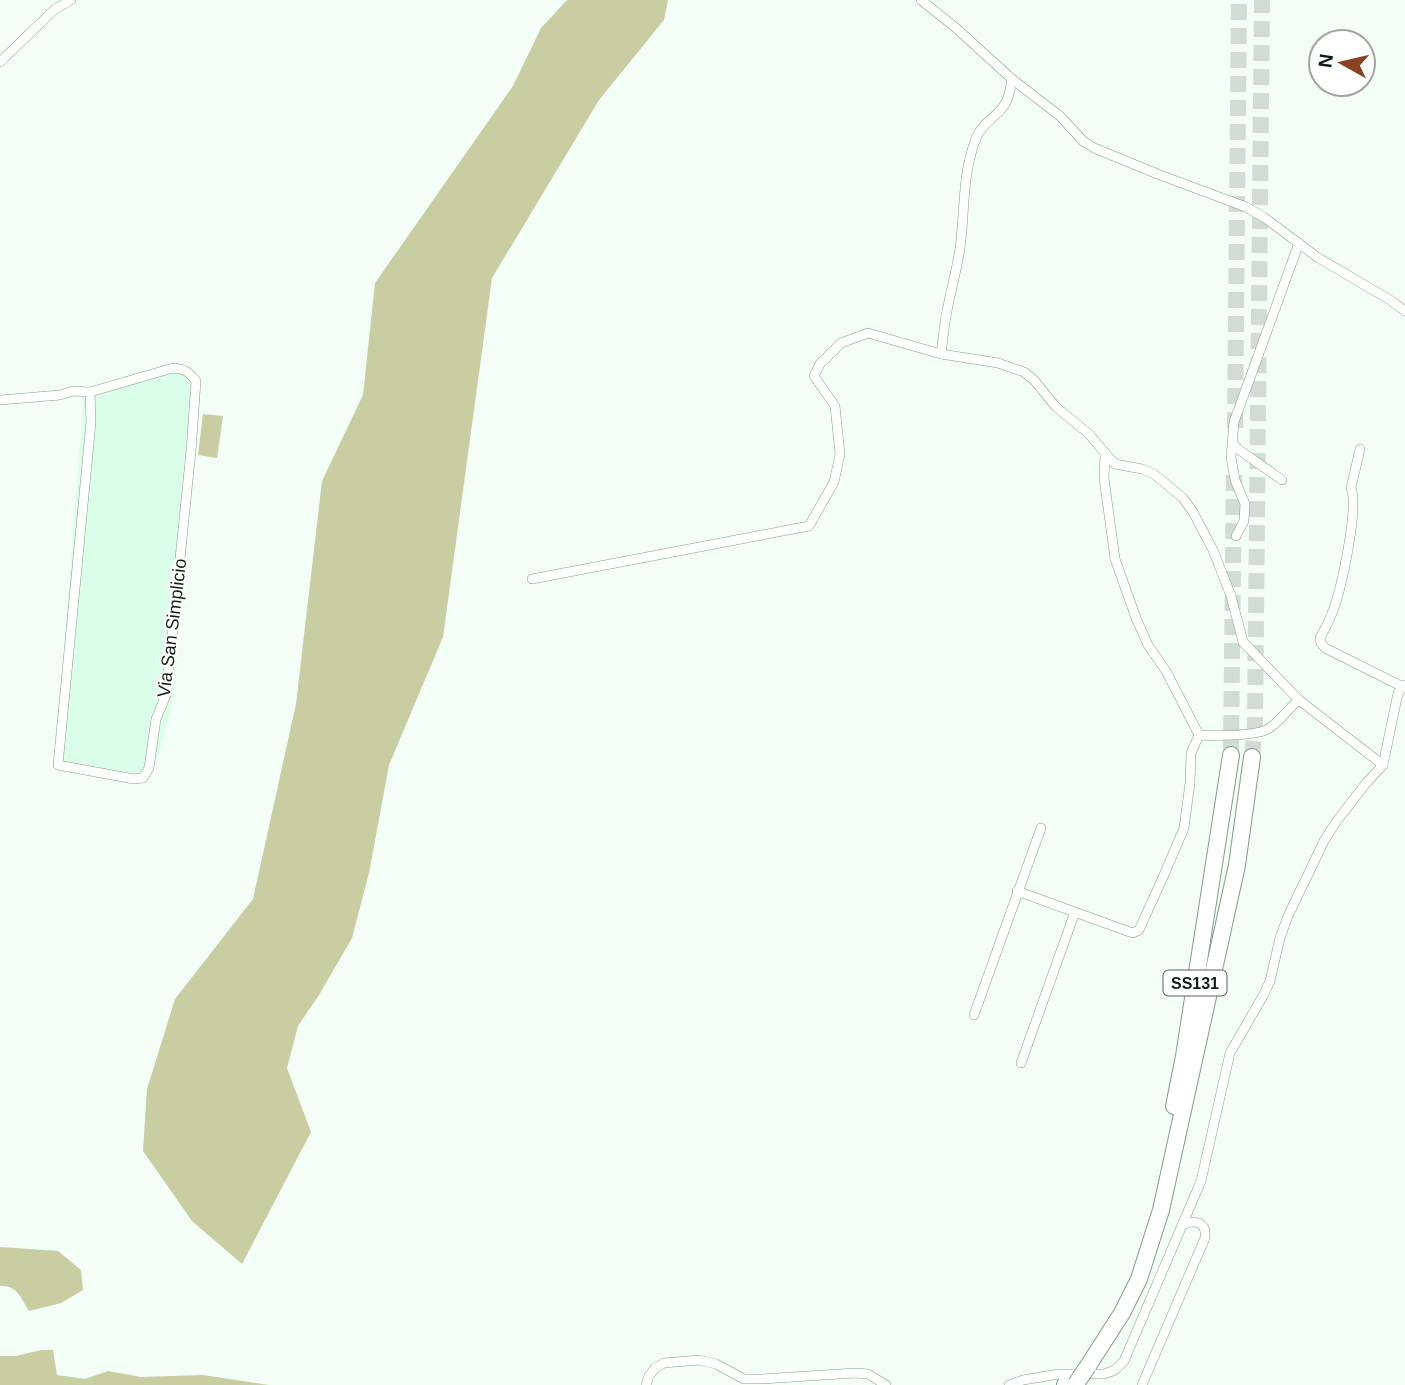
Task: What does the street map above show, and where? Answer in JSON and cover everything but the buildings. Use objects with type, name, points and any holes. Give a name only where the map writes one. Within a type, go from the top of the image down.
[{"type":"highway","name":"SS131","points":[[1071,1384],[1122,1312],[1139,1279],[1161,1210],[1231,755]]},
{"type":"highway","name":"SS131","points":[[1165,1173],[1237,865],[1252,757]]},
{"type":"street","points":[[0,62],[55,9],[71,0]]},
{"type":"street","points":[[921,0],[1060,117],[1083,141],[1160,175],[1246,206],[1317,257],[1390,300],[1405,312]]},
{"type":"street","points":[[941,354],[960,247],[963,195],[975,139],[984,124],[997,114],[1007,101],[1012,79]]},
{"type":"street","points":[[1236,536],[1244,520],[1245,504],[1235,480],[1231,457],[1234,422],[1299,243]]},
{"type":"street","points":[[532,579],[809,526],[834,482],[840,454],[835,406],[814,376],[820,364],[841,343],[868,333],[941,354],[998,363],[1024,372],[1056,407],[1089,434],[1115,464],[1154,474],[1183,498],[1213,550],[1231,596],[1243,642],[1299,700],[1383,765]]},
{"type":"street","name":"Via San Simplicio","points":[[0,400],[60,395],[73,391],[90,392],[173,368],[184,369],[196,381],[166,695],[156,719],[149,768],[143,778],[134,779],[58,765],[91,422],[90,392]]},
{"type":"street","points":[[1232,443],[1282,480]]},
{"type":"street","points":[[1009,1385],[1059,1374],[1104,1374],[1115,1370],[1124,1361],[1201,1181],[1230,1053],[1264,994],[1287,916],[1336,821],[1383,765],[1398,693],[1404,686],[1325,648],[1320,638],[1332,614],[1341,582],[1353,511],[1351,488],[1360,449]]},
{"type":"street","points":[[1105,453],[1104,478],[1115,559],[1148,645],[1167,671],[1199,735]]},
{"type":"street","points":[[1199,735],[1234,735],[1265,731],[1299,700]]},
{"type":"street","points":[[1017,891],[1133,933],[1139,930],[1184,828],[1191,753],[1199,735]]},
{"type":"street","points":[[974,1015],[1041,828]]},
{"type":"street","points":[[1021,1063],[1075,912]]},
{"type":"street","points":[[1142,1385],[1205,1238],[1205,1230],[1199,1223],[1194,1221],[1182,1225]]},
{"type":"street","points":[[646,1385],[655,1368],[664,1363],[699,1360],[716,1364],[744,1378],[855,1373],[868,1374],[886,1385]]},
{"type":"shaded area","points":[[567,0],[668,0],[664,20],[599,100],[492,278],[443,637],[389,765],[369,873],[352,938],[298,1026],[287,1068],[311,1132],[242,1264],[192,1221],[143,1151],[147,1089],[175,999],[253,899],[296,704],[322,481],[363,395],[375,283],[513,86],[541,28]]},
{"type":"shaded area","points":[[184,367],[199,391],[174,695],[159,753],[149,775],[141,781],[120,781],[55,770],[84,393]]},
{"type":"shaded area","points":[[203,414],[223,416],[217,458],[198,455]]},
{"type":"shaded area","points":[[0,1247],[58,1251],[81,1270],[83,1290],[61,1303],[29,1311],[15,1290],[0,1286]]},
{"type":"shaded area","points":[[53,1350],[57,1375],[85,1379],[108,1371],[141,1377],[203,1375],[269,1385],[0,1385],[0,1356],[16,1356]]},
{"type":"tunnel","points":[[1235,428],[1239,0]]},
{"type":"tunnel","points":[[1252,757],[1255,723],[1262,0]]},
{"type":"tunnel","points":[[1231,755],[1234,468]]}]
